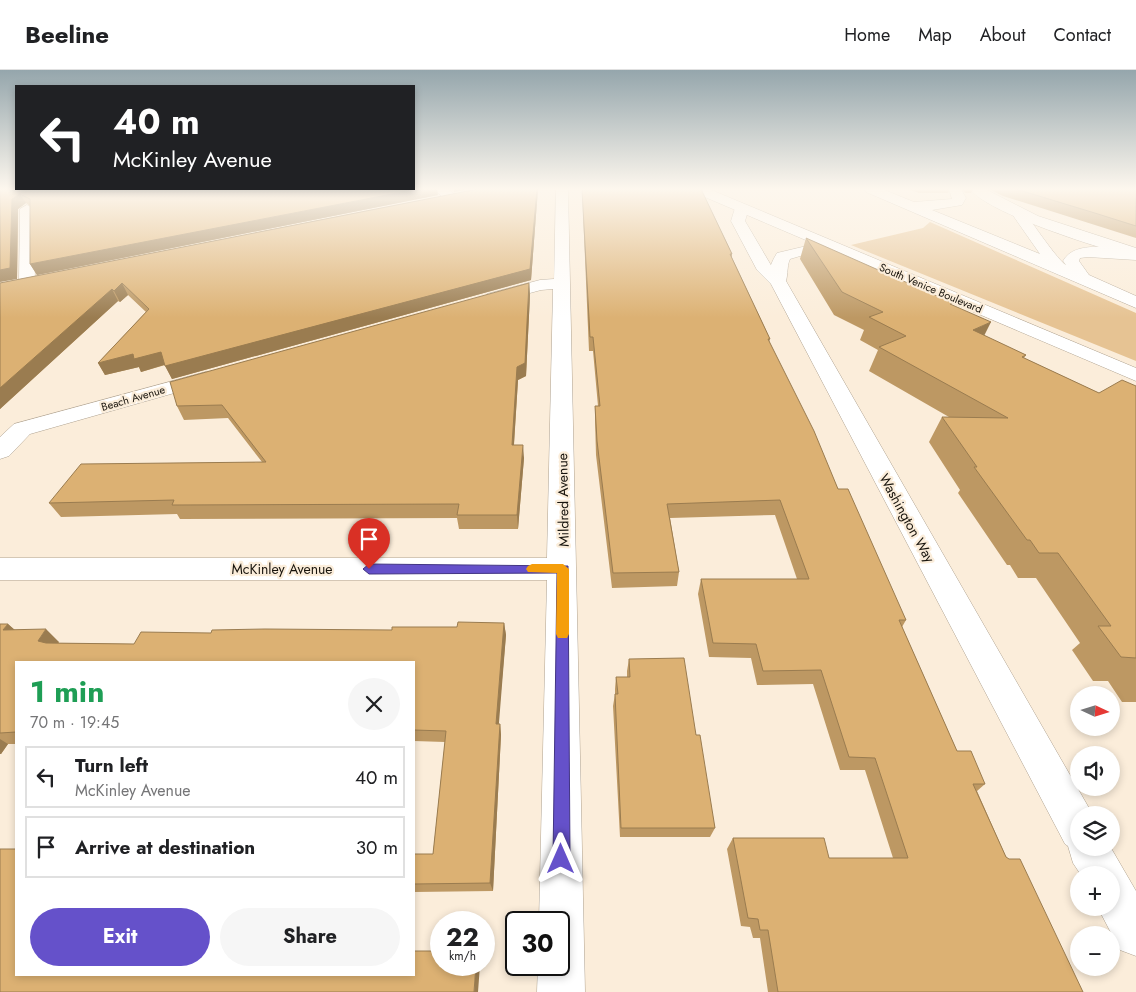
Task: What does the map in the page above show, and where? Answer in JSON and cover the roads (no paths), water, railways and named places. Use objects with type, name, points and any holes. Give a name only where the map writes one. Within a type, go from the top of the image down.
[{"type":"street","points":[[27,232],[27,283]]},
{"type":"street","name":"Mildred Avenue","points":[[561,992],[562,232]]},
{"type":"street","name":"Washington Way","points":[[744,232],[765,270],[778,281],[1070,814]]},
{"type":"street","name":"South Venice Boulevard","points":[[799,232],[1136,375]]},
{"type":"street","points":[[976,232],[1136,303]]},
{"type":"street","points":[[1033,232],[1044,247],[1054,266]]},
{"type":"street","points":[[1072,232],[1136,254]]},
{"type":"street","points":[[778,281],[778,266],[783,256],[806,249],[837,248]]},
{"type":"street","points":[[1082,278],[1071,261],[1074,255],[1088,252],[1136,254]]},
{"type":"street","points":[[477,302],[540,285],[562,283]]},
{"type":"street","name":"Beach Avenue","points":[[0,451],[22,429],[221,374]]},
{"type":"street","name":"McKinley Avenue","points":[[0,569],[563,569]]},
{"type":"street","points":[[1120,905],[1136,934]]}]
